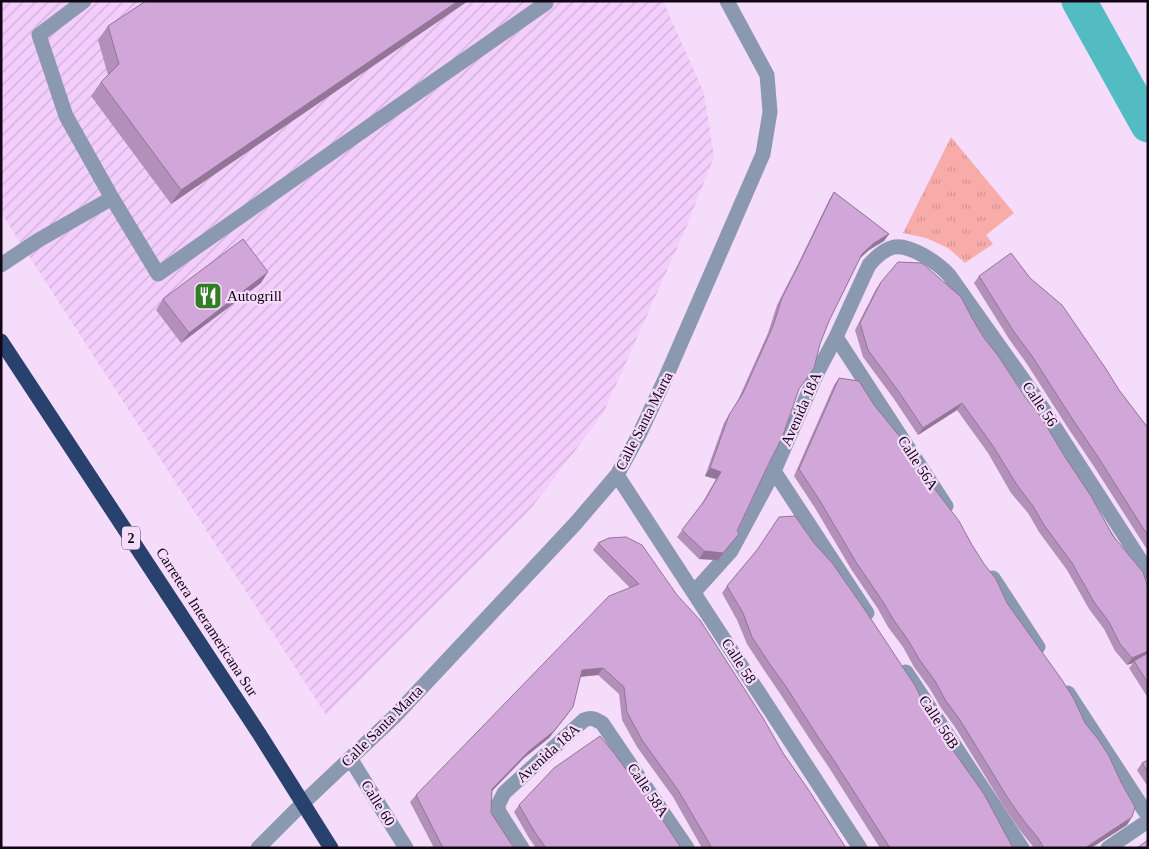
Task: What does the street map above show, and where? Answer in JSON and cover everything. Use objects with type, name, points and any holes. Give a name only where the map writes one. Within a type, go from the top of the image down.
[{"type":"highway","name":"Carretera Interamericana Sur","points":[[1,341],[255,727],[331,848]]},
{"type":"street","points":[[84,1],[39,35],[66,116],[112,198],[158,274],[546,4]]},
{"type":"street","name":"Calle Santa Marta","points":[[258,848],[401,710],[575,524],[617,475],[639,435],[666,377],[763,154],[770,112],[767,75],[727,1]]},
{"type":"street","points":[[1,265],[112,198]]},
{"type":"street","name":"Avenida 18A","points":[[694,592],[731,551],[774,471],[818,371],[869,265],[892,247],[902,246],[916,251]]},
{"type":"street","name":"Calle 56","points":[[916,251],[942,267],[949,275],[1034,395],[1148,572]]},
{"type":"street","name":"Calle 56A","points":[[836,337],[954,518]]},
{"type":"street","points":[[774,471],[876,627]]},
{"type":"street","name":"Calle 58","points":[[617,475],[860,848]]},
{"type":"street","points":[[986,568],[1046,659]]},
{"type":"street","name":"Calle 56B","points":[[898,660],[1022,848]]},
{"type":"street","points":[[1062,684],[1148,816]]},
{"type":"street","name":"Avenida 18A","points":[[522,848],[498,812],[498,805],[504,793],[584,720],[594,718],[602,723],[609,733]]},
{"type":"street","name":"Calle 58A","points":[[609,733],[687,848]]},
{"type":"street","name":"Calle 60","points":[[350,758],[406,848]]},
{"type":"street","points":[[1108,848],[1148,821]]},
{"type":"shaded area","points":[[1,1],[663,1],[704,93],[714,157],[686,228],[603,414],[529,511],[326,715],[1,213]]},
{"type":"green space","points":[[951,137],[1014,213],[986,235],[993,244],[965,263],[948,248],[926,238],[903,233]]},
{"type":"building","points":[[146,1],[458,1],[181,190],[101,82],[119,64],[108,26]]},
{"type":"building","points":[[834,192],[889,234],[874,243],[862,254],[829,321],[820,344],[814,368],[799,389],[782,438],[737,531],[739,534],[723,553],[704,551],[682,530],[705,500],[721,472],[710,468],[729,415],[743,393],[773,326],[782,298]]},
{"type":"building","name":"Autogrill","points":[[243,239],[268,272],[189,333],[163,299]]},
{"type":"building","points":[[1011,253],[1030,278],[1062,305],[1119,390],[1148,428],[1148,536],[979,276]]},
{"type":"building","points":[[898,262],[922,263],[961,297],[984,338],[1041,417],[1091,496],[1113,536],[1143,572],[1148,588],[1148,651],[1132,658],[1120,644],[1109,622],[1094,602],[1072,563],[1044,525],[993,446],[962,403],[923,428],[868,350],[860,323],[881,282]]},
{"type":"building","points":[[839,378],[859,381],[874,405],[905,443],[931,484],[959,521],[984,564],[996,579],[1007,603],[1062,680],[1074,699],[1085,723],[1109,756],[1135,807],[1132,817],[1085,848],[1044,848],[1009,800],[935,681],[856,562],[799,469]]},
{"type":"building","points":[[795,516],[814,543],[833,564],[916,687],[938,729],[984,794],[1013,848],[890,848],[752,637],[743,613],[727,586],[757,550],[779,517]]},
{"type":"building","points":[[626,537],[642,545],[677,595],[700,620],[763,718],[783,753],[846,848],[712,848],[678,790],[642,740],[627,712],[624,687],[603,668],[582,670],[573,707],[554,731],[529,751],[492,789],[491,813],[514,848],[443,848],[416,795],[609,596],[639,584],[598,543],[609,538]]},
{"type":"building","points":[[1148,653],[1148,683],[1134,661]]},
{"type":"building","points":[[600,736],[662,819],[681,848],[546,848],[519,805],[554,768]]},
{"type":"building","points":[[1148,760],[1148,772],[1142,763]]},
{"type":"building","points":[[1148,840],[1148,848],[1137,848]]},
{"type":"waterway","points":[[1079,1],[1148,125]]},
{"type":"place","name":"Autogrill","points":[[208,296]]}]
